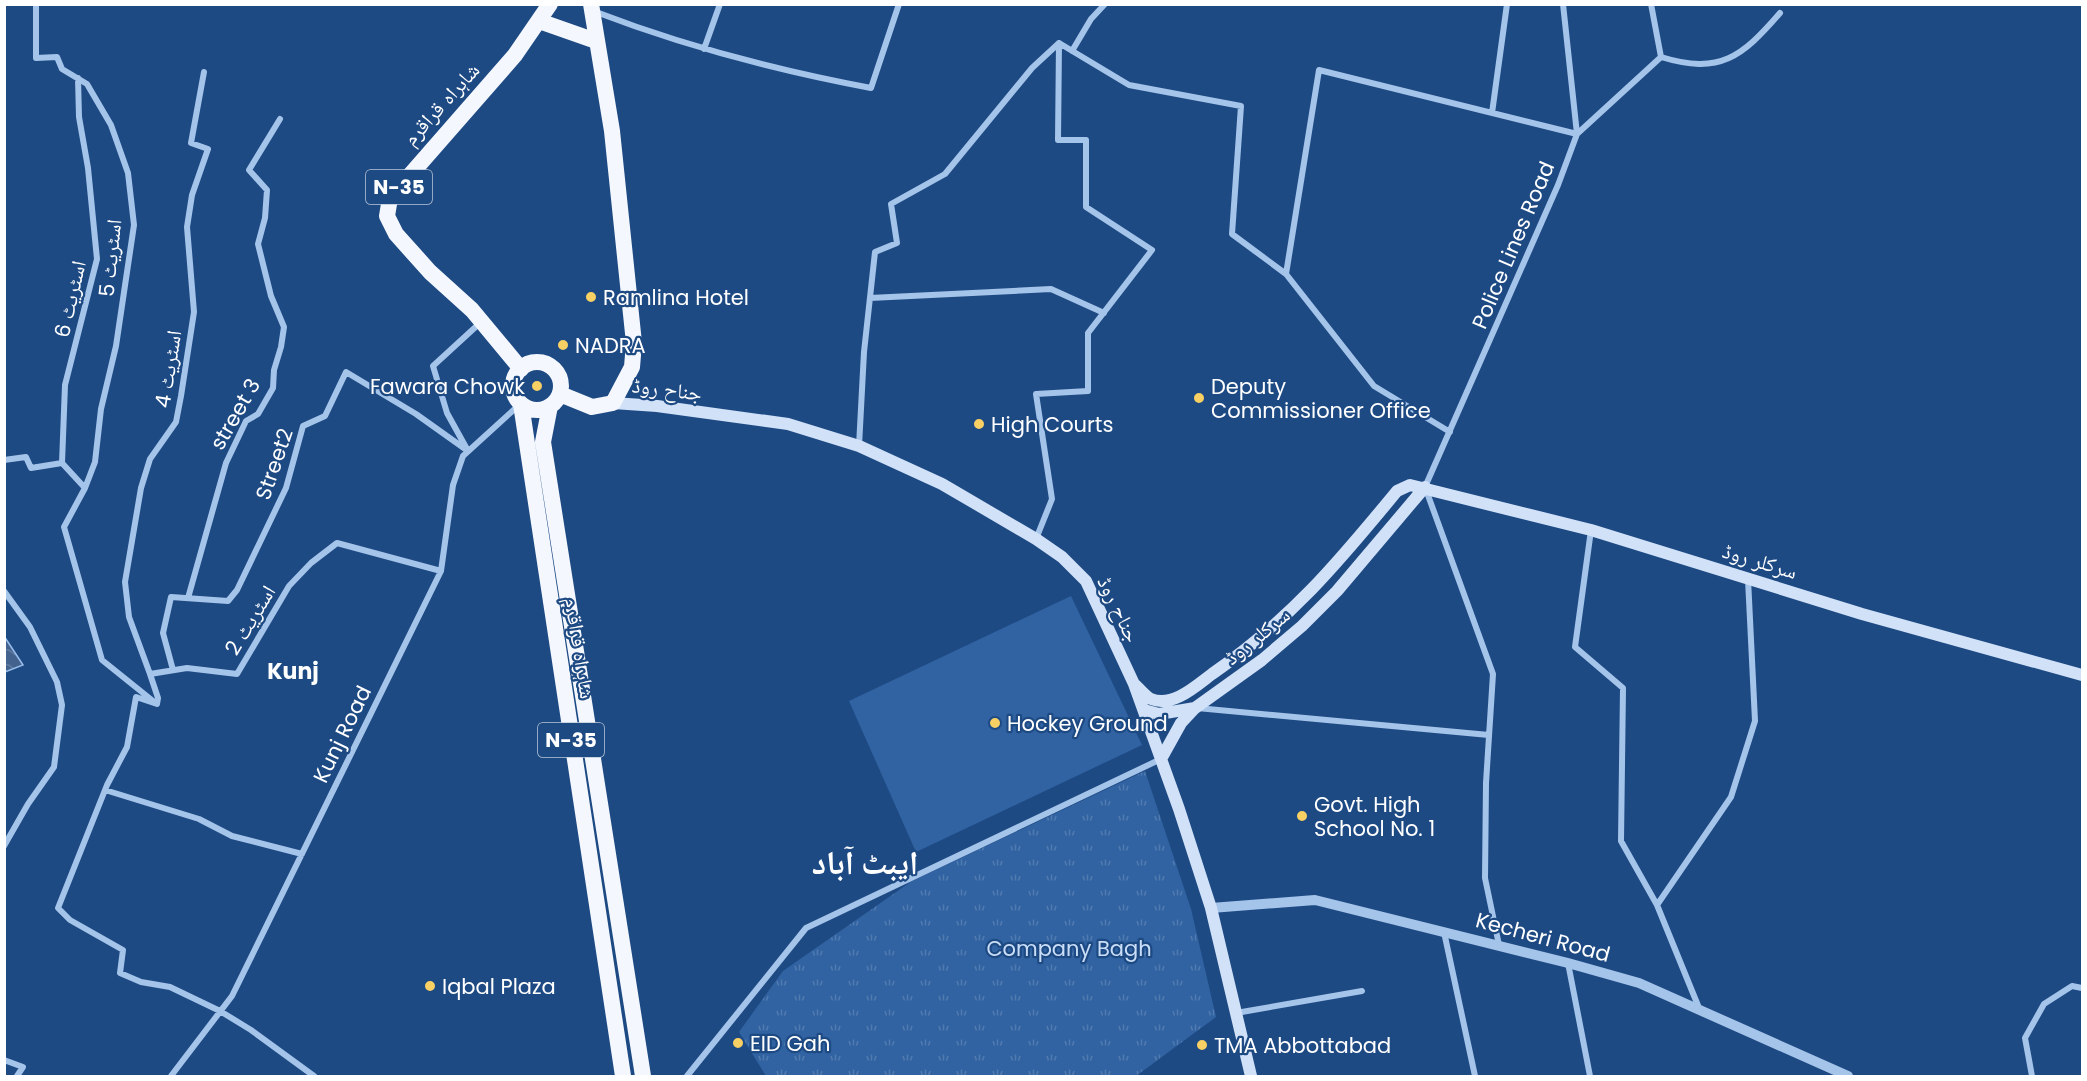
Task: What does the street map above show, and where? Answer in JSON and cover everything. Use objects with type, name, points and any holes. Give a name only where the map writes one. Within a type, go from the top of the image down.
[{"type":"highway","name":"شاہراہ قراقرم","points":[[521,369],[482,321],[430,272],[396,234],[387,216],[390,198],[516,55],[550,4]]},
{"type":"highway","points":[[521,404],[535,410],[555,400],[592,407],[613,403],[632,367],[634,343],[614,142],[591,8]]},
{"type":"highway","points":[[539,21],[596,41]]},
{"type":"highway","name":"شاہراہ قراقرم","points":[[623,1077],[521,404],[516,397],[514,382],[521,369],[536,363],[551,367],[560,379],[543,442],[642,1077]]},
{"type":"main road","name":"جناح روڈ","points":[[613,403],[657,406],[788,424],[859,446],[942,484],[1036,539],[1062,557],[1086,581],[1144,710],[1211,908],[1251,1077]]},
{"type":"main road","name":"سرکلر روڈ","points":[[1134,684],[1151,699],[1168,701],[1185,693],[1252,646],[1324,580],[1398,491],[1410,485],[1591,530],[1862,614],[2082,675]]},
{"type":"main road","name":"سرکلر روڈ","points":[[1161,759],[1181,723],[1195,708],[1262,660],[1302,626],[1337,591],[1425,487]]},
{"type":"main road","points":[[1144,710],[1159,714],[1195,708]]},
{"type":"street","name":"اسٹریٹ 5","points":[[36,4],[36,58],[57,57],[62,69],[87,84],[111,125],[128,173],[134,225],[116,346],[101,409],[95,462],[85,488],[64,527],[102,660],[157,704]]},
{"type":"street","points":[[704,49],[720,4]]},
{"type":"street","points":[[591,8],[655,34],[780,71],[871,88],[899,4]]},
{"type":"street","points":[[1072,51],[1091,19],[1105,4]]},
{"type":"street","points":[[1492,114],[1506,4]]},
{"type":"street","name":"Police Lines Road","points":[[1425,487],[1558,185],[1577,134],[1563,4]]},
{"type":"street","points":[[1651,4],[1661,57]]},
{"type":"street","points":[[1661,57],[1687,64],[1714,63],[1737,54],[1754,42],[1780,13]]},
{"type":"street","points":[[1059,43],[1129,85],[1241,106],[1232,234],[1286,274],[1374,386],[1450,432]]},
{"type":"street","points":[[859,446],[875,252],[897,243],[891,204],[945,174],[1032,68],[1059,43]]},
{"type":"street","points":[[1036,539],[1052,499],[1036,394],[1088,391],[1088,333],[1152,250],[1086,207],[1086,140],[1058,140],[1059,43]]},
{"type":"street","points":[[1286,274],[1319,70],[1577,134],[1661,57]]},
{"type":"street","name":"اسٹریٹ 4","points":[[150,674],[129,617],[125,582],[141,488],[150,459],[176,422],[181,396],[194,312],[187,226],[192,195],[208,149],[191,143],[204,72]]},
{"type":"street","name":"اسٹریٹ 6","points":[[62,463],[65,385],[97,259],[88,168],[79,117],[78,78]]},
{"type":"street","name":"street 3","points":[[188,598],[226,463],[246,421],[258,414],[273,388],[274,370],[281,347],[284,327],[271,296],[258,244],[265,218],[267,189],[249,170],[280,119]]},
{"type":"street","points":[[870,298],[1051,289],[1104,313]]},
{"type":"street","points":[[468,451],[447,413],[433,366],[482,321]]},
{"type":"street","name":"Street2","points":[[188,598],[228,601],[237,590],[286,488],[303,426],[325,416],[346,372],[416,414],[468,451]]},
{"type":"street","name":"Kunj Road","points":[[171,1077],[232,996],[441,571],[453,485],[463,456],[521,404]]},
{"type":"street","points":[[4,460],[26,457],[32,468],[62,463],[85,488]]},
{"type":"street","points":[[1425,487],[1493,674],[1485,878],[1499,945]]},
{"type":"street","points":[[1591,530],[1575,647],[1623,688],[1621,841],[1657,904],[1699,1008]]},
{"type":"street","name":"اسٹریٹ 2","points":[[150,674],[187,668],[237,674],[289,586],[311,563],[337,543],[441,571]]},
{"type":"street","points":[[1657,904],[1731,797],[1755,721],[1748,578]]},
{"type":"street","points":[[4,591],[30,627],[57,682],[62,705],[54,767],[28,804],[4,846]]},
{"type":"street","points":[[173,670],[163,633],[171,597],[188,598]]},
{"type":"street","points":[[150,674],[158,698],[157,704],[136,697],[127,747],[105,790],[58,908],[70,920],[123,950],[120,973],[141,982],[170,987],[220,1011],[288,1056],[314,1077]]},
{"type":"street","points":[[1195,708],[1489,735]]},
{"type":"street","points":[[687,1077],[806,928],[1161,759]]},
{"type":"street","points":[[105,790],[199,819],[232,836],[302,854]]},
{"type":"street","name":"Kecheri Road","points":[[1211,908],[1315,900],[1568,963],[1639,983],[1699,1008],[1848,1077]]},
{"type":"street","points":[[1444,932],[1475,1077]]},
{"type":"street","points":[[1568,963],[1590,1077]]},
{"type":"street","points":[[2032,1077],[2025,1038],[2044,1004],[2072,986],[2082,988]]},
{"type":"street","points":[[1236,1013],[1362,991]]},
{"type":"street","points":[[4,1060],[23,1066],[17,1077]]},
{"type":"green space","name":"Hockey Ground","points":[[1071,596],[1142,745],[916,852],[849,701]]},
{"type":"green space","name":"Company Bagh","points":[[1145,771],[1191,909],[1216,1017],[1136,1076],[766,1076],[739,1032],[783,971],[912,881]]},
{"type":"water","points":[[4,636],[23,665],[5,672],[4,672]]},
{"type":"place","name":"Ramlina Hotel","points":[[591,297]]},
{"type":"place","name":"NADRA","points":[[563,345]]},
{"type":"place","name":"Fawara Chowk","points":[[537,386]]},
{"type":"place","name":"Deputy Commissioner Office","points":[[1199,398]]},
{"type":"place","name":"High Courts","points":[[979,424]]},
{"type":"place","name":"Hockey Ground","points":[[995,723]]},
{"type":"place","name":"Govt. High School No. 1","points":[[1302,816]]},
{"type":"place","name":"Iqbal Plaza","points":[[430,986]]},
{"type":"place","name":"EID Gah","points":[[738,1043]]},
{"type":"place","name":"TMA Abbottabad","points":[[1202,1045]]},
{"type":"district","name":"Kunj","points":[[293,671]]},
{"type":"district","name":"ایبٹ آباد","points":[[865,862]]}]
